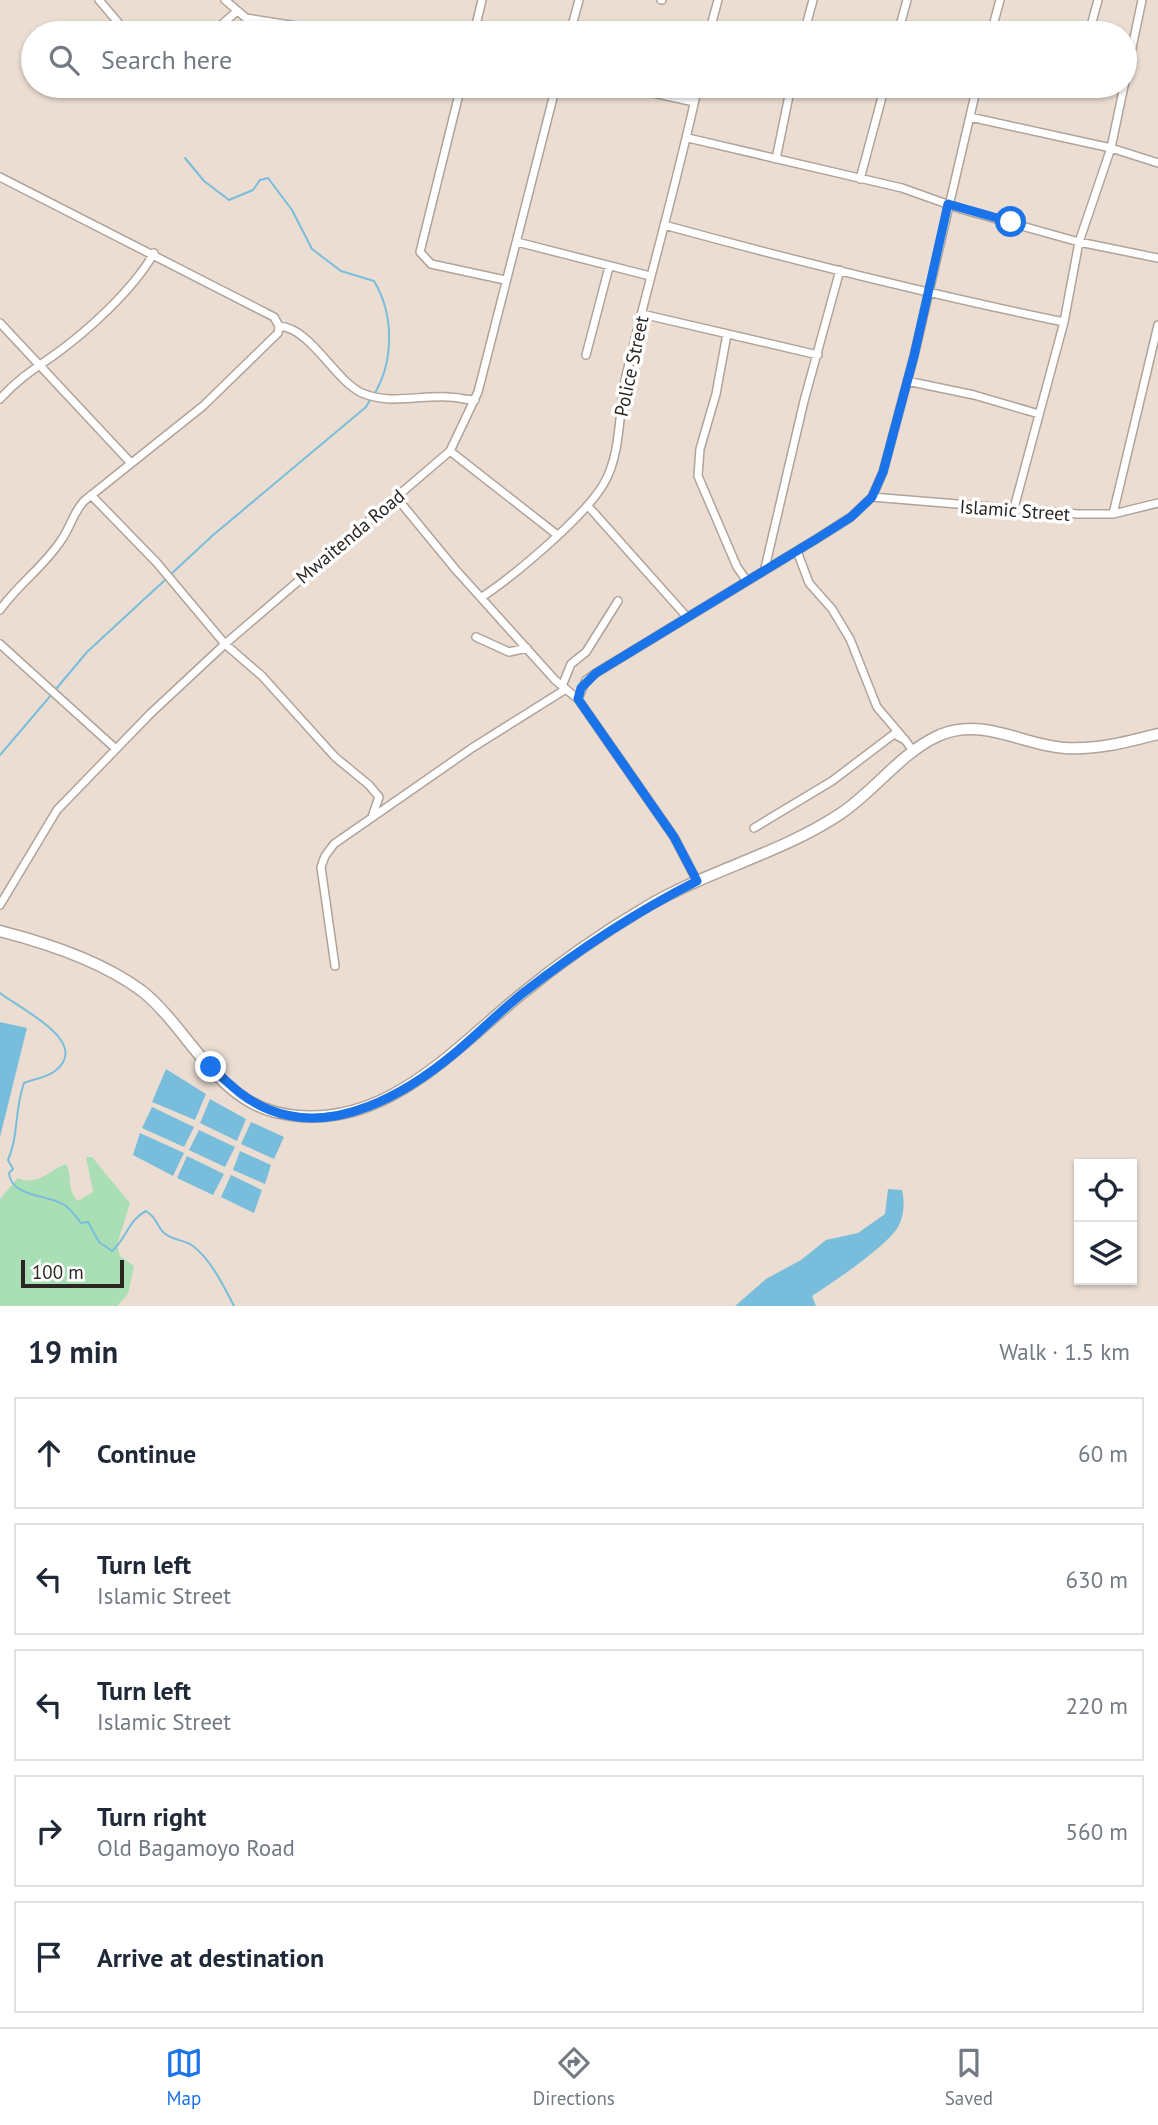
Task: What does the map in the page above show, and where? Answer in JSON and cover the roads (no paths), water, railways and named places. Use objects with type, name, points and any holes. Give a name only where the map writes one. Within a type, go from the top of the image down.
[{"type":"street","points":[[99,0],[117,21]]},
{"type":"street","points":[[225,0],[246,18],[265,21]]},
{"type":"street","points":[[477,21],[482,0]]},
{"type":"street","points":[[573,21],[579,0]]},
{"type":"street","points":[[712,21],[718,0]]},
{"type":"street","points":[[807,21],[813,0]]},
{"type":"street","points":[[901,21],[906,0]]},
{"type":"street","points":[[994,21],[1000,0]]},
{"type":"street","points":[[1092,21],[1098,0]]},
{"type":"street","points":[[1137,21],[1142,0]]},
{"type":"street","points":[[226,21],[236,12]]},
{"type":"street","points":[[458,98],[420,252],[431,264],[505,280]]},
{"type":"street","name":"Mwaitenda Road","points":[[0,905],[57,810],[116,749],[225,644],[450,452],[475,400],[552,98]]},
{"type":"street","points":[[676,98],[694,102]]},
{"type":"street","name":"Police Street","points":[[482,597],[588,506],[612,468],[625,378],[688,138],[695,98]]},
{"type":"street","points":[[776,159],[789,98]]},
{"type":"street","points":[[860,179],[882,98]]},
{"type":"street","points":[[578,699],[581,688],[596,673],[851,517],[872,497],[883,472],[907,381],[974,98]]},
{"type":"street","points":[[1014,508],[1064,323],[1079,242],[1111,148],[1120,98]]},
{"type":"street","points":[[970,117],[1111,148],[1158,163]]},
{"type":"street","points":[[688,138],[902,188],[1079,242],[1158,258]]},
{"type":"street","points":[[0,177],[154,253],[274,317],[279,326],[278,332],[217,393],[130,462],[75,511],[63,539],[12,592],[0,610]]},
{"type":"street","points":[[664,225],[927,294],[1064,323]]},
{"type":"street","points":[[517,243],[650,276]]},
{"type":"street","points":[[0,399],[20,377],[77,335],[128,288],[144,271],[154,253]]},
{"type":"street","points":[[586,355],[609,267]]},
{"type":"street","points":[[765,569],[840,270]]},
{"type":"street","points":[[642,314],[818,355]]},
{"type":"street","points":[[0,323],[130,462]]},
{"type":"street","points":[[1113,514],[1158,325]]},
{"type":"street","points":[[279,326],[289,328],[310,344],[344,380],[361,392],[376,398],[447,397],[475,400]]},
{"type":"street","points":[[727,334],[716,394],[700,449],[698,476],[737,567],[747,581]]},
{"type":"street","points":[[907,381],[974,395],[1039,414]]},
{"type":"street","points":[[450,452],[556,534]]},
{"type":"street","points":[[91,495],[157,563],[225,644],[262,676],[335,757],[369,785],[379,797],[372,817]]},
{"type":"street","points":[[396,497],[441,553],[527,648],[578,699],[674,837],[697,881]]},
{"type":"street","name":"Islamic Street","points":[[872,497],[1078,514],[1113,514],[1158,503]]},
{"type":"street","points":[[588,506],[686,617]]},
{"type":"street","points":[[797,551],[809,583],[832,609],[850,639],[877,707],[914,752]]},
{"type":"street","points":[[335,966],[321,867],[334,844],[564,687],[571,664],[586,652],[618,601]]},
{"type":"street","points":[[476,637],[509,652],[527,648]]},
{"type":"street","points":[[0,644],[116,749]]},
{"type":"street","points":[[0,930],[69,951],[141,991],[239,1093],[273,1112],[313,1117],[357,1111],[406,1089],[454,1054],[520,996],[572,956],[650,905],[697,881],[800,839],[846,811],[914,752],[945,733],[966,729],[992,729],[1062,748],[1090,748],[1158,734]]},
{"type":"street","points":[[754,828],[832,781],[886,737],[894,734],[905,740]]},
{"type":"water","points":[[0,1022],[27,1028],[0,1137]]},
{"type":"water","points":[[166,1069],[206,1094],[195,1120],[152,1102]]},
{"type":"water","points":[[210,1099],[246,1119],[237,1141],[200,1123]]},
{"type":"water","points":[[152,1107],[194,1127],[184,1147],[142,1128]]},
{"type":"water","points":[[251,1122],[284,1137],[274,1159],[241,1144]]},
{"type":"water","points":[[199,1130],[235,1147],[225,1167],[189,1150]]},
{"type":"water","points":[[140,1133],[184,1153],[173,1176],[133,1155]]},
{"type":"water","points":[[240,1151],[271,1165],[265,1184],[233,1170]]},
{"type":"water","points":[[187,1156],[224,1174],[213,1195],[177,1178]]},
{"type":"water","points":[[231,1175],[262,1190],[254,1213],[221,1197]]},
{"type":"water","points":[[888,1189],[902,1190],[903,1209],[898,1227],[871,1254],[812,1296],[816,1306],[735,1306],[766,1279],[801,1260],[826,1240],[858,1233],[885,1214]]},
{"type":"waterway","points":[[185,158],[204,181],[229,200],[253,190],[260,180],[268,178],[292,210],[312,249],[341,271],[374,281],[385,308],[389,337],[386,366],[375,393]]},
{"type":"waterway","points":[[169,576],[212,536],[366,407],[370,400]]},
{"type":"waterway","points":[[56,689],[87,652],[165,580]]},
{"type":"waterway","points":[[0,755],[52,694]]},
{"type":"waterway","points":[[0,993],[48,1026],[59,1037],[65,1049],[64,1060],[55,1071],[24,1083],[8,1160],[13,1169],[9,1173],[11,1181],[24,1191],[66,1206],[81,1223],[88,1222],[99,1242],[112,1251],[135,1219],[146,1211],[167,1235],[200,1252],[234,1306]]}]
